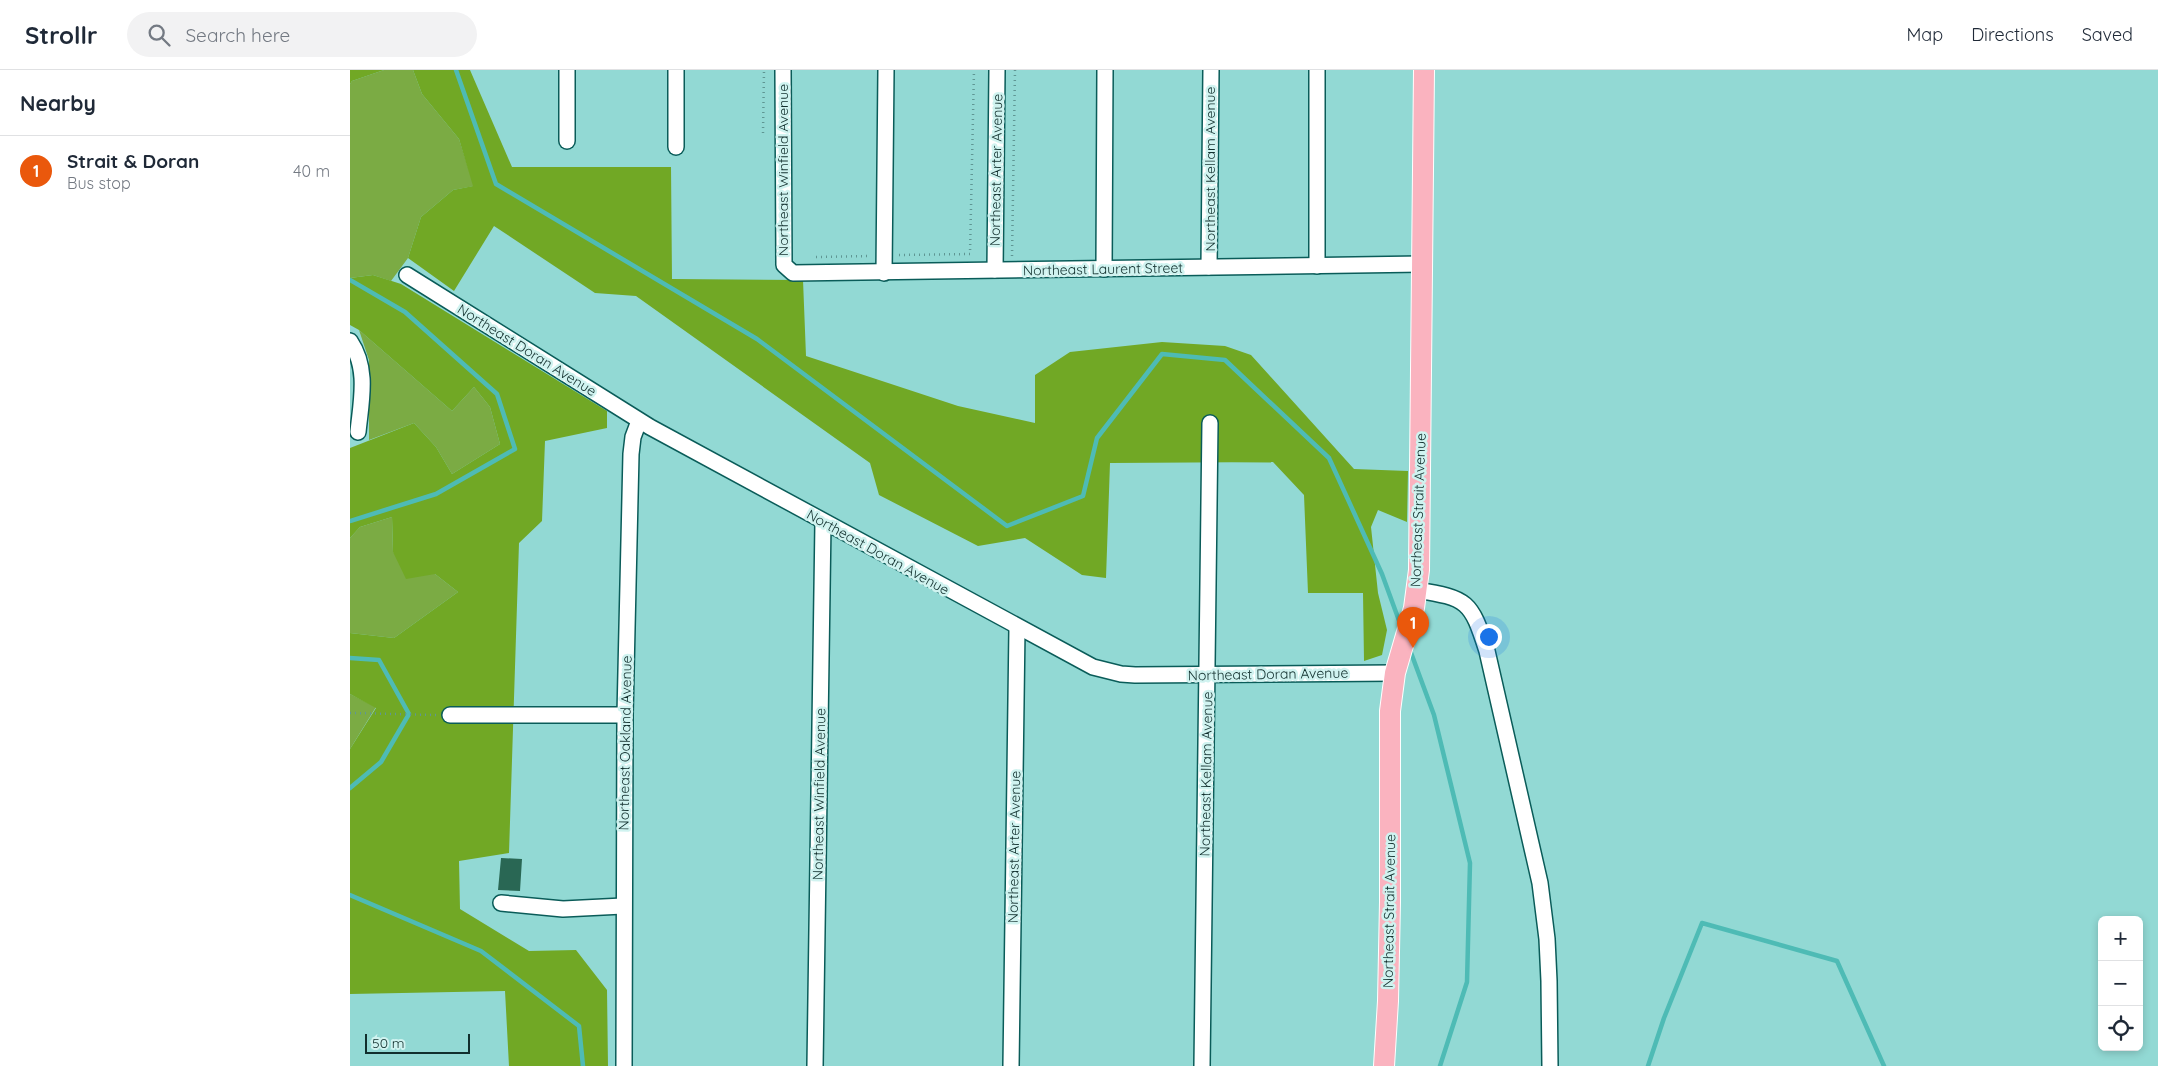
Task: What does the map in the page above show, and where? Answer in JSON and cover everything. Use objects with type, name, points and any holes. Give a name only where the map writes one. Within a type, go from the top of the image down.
[{"type":"main road","name":"Northeast Strait Avenue","points":[[1384,1066],[1388,1001],[1390,902],[1390,710],[1395,673],[1405,642],[1419,570],[1424,70]]},
{"type":"street","points":[[567,70],[567,141]]},
{"type":"street","points":[[676,70],[676,147]]},
{"type":"street","name":"Northeast Winfield Avenue","points":[[783,70],[784,265],[786,269]]},
{"type":"street","points":[[884,273],[886,70]]},
{"type":"street","name":"Northeast Arter Avenue","points":[[995,270],[998,70]]},
{"type":"street","points":[[1104,269],[1105,70]]},
{"type":"street","name":"Northeast Kellam Avenue","points":[[1209,267],[1211,70]]},
{"type":"street","points":[[1317,70],[1317,266]]},
{"type":"street","name":"Northeast Laurent Street","points":[[786,269],[797,274],[1422,264]]},
{"type":"street","name":"Northeast Doran Avenue","points":[[407,275],[639,420],[1081,663],[1106,672],[1135,675],[1395,673]]},
{"type":"street","points":[[350,341],[360,361],[362,373],[358,432]]},
{"type":"street","name":"Northeast Oakland Avenue","points":[[624,1066],[625,715],[631,454],[639,420]]},
{"type":"street","name":"Northeast Kellam Avenue","points":[[1202,1066],[1210,423]]},
{"type":"street","name":"Northeast Winfield Avenue","points":[[815,1066],[823,522]]},
{"type":"street","points":[[1416,590],[1440,593],[1462,601],[1477,620],[1487,651],[1532,840],[1540,883],[1549,981],[1550,1066]]},
{"type":"street","name":"Northeast Arter Avenue","points":[[1011,1066],[1017,628]]},
{"type":"street","points":[[450,715],[625,715]]},
{"type":"street","points":[[501,903],[564,910],[623,906]]},
{"type":"path","points":[[763,133],[764,70]]},
{"type":"path","points":[[815,257],[970,254],[974,70]]},
{"type":"path","points":[[1012,270],[1015,70]]},
{"type":"path","points":[[350,713],[450,715]]},
{"type":"green space","points":[[350,70],[384,70],[352,81],[350,84]]},
{"type":"green space","points":[[384,70],[413,70],[422,94],[459,139],[474,186],[453,190],[421,217],[408,258],[391,281],[373,275],[350,278],[350,84],[352,81]]},
{"type":"green space","points":[[413,70],[470,70],[512,167],[671,167],[672,279],[803,280],[806,356],[958,406],[1035,423],[1035,375],[1070,352],[1162,342],[1225,346],[1251,355],[1354,469],[1408,471],[1407,522],[1378,510],[1371,527],[1378,593],[1387,630],[1382,655],[1364,661],[1363,593],[1308,593],[1304,495],[1273,462],[1110,463],[1106,578],[1082,575],[1025,538],[978,546],[879,495],[870,463],[636,296],[595,293],[494,226],[454,291],[408,258],[421,217],[453,190],[473,186],[459,139],[422,94]]},
{"type":"green space","points":[[373,275],[401,284],[607,411],[607,428],[545,441],[542,521],[519,543],[509,853],[459,861],[460,909],[529,951],[576,950],[607,990],[608,1066],[509,1066],[505,991],[350,994],[350,749],[376,708],[350,694],[350,633],[394,638],[458,592],[435,574],[406,579],[393,552],[392,517],[360,527],[350,538],[350,448],[414,423],[436,447],[452,474],[500,444],[490,407],[474,387],[452,411],[359,330],[350,325],[350,278]]},
{"type":"green space","points":[[359,330],[452,411],[474,387],[490,407],[500,444],[452,474],[436,447],[414,423],[369,440],[369,360]]},
{"type":"green space","points":[[392,517],[393,552],[435,574],[458,592],[394,638],[350,633],[350,538],[360,527]]},
{"type":"green space","points":[[350,694],[376,707],[350,749]]},
{"type":"building","points":[[501,858],[522,859],[520,891],[498,890]]},
{"type":"waterway","points":[[456,70],[496,184],[757,339],[1007,526],[1083,496],[1097,438],[1162,354],[1225,360],[1329,458],[1382,574],[1401,626]]},
{"type":"waterway","points":[[350,280],[405,312],[497,394],[515,449],[436,494],[350,521]]},
{"type":"waterway","points":[[1410,650],[1434,715],[1470,863],[1467,982],[1440,1066]]},
{"type":"waterway","points":[[350,658],[379,660],[409,714],[381,762],[350,788]]},
{"type":"waterway","points":[[350,895],[481,951],[579,1026],[583,1066]]},
{"type":"waterway","points":[[1648,1066],[1664,1018],[1702,923],[1837,961],[1884,1066]]},
{"type":"place","name":"Strait & Doran","points":[[1413,648]]}]
